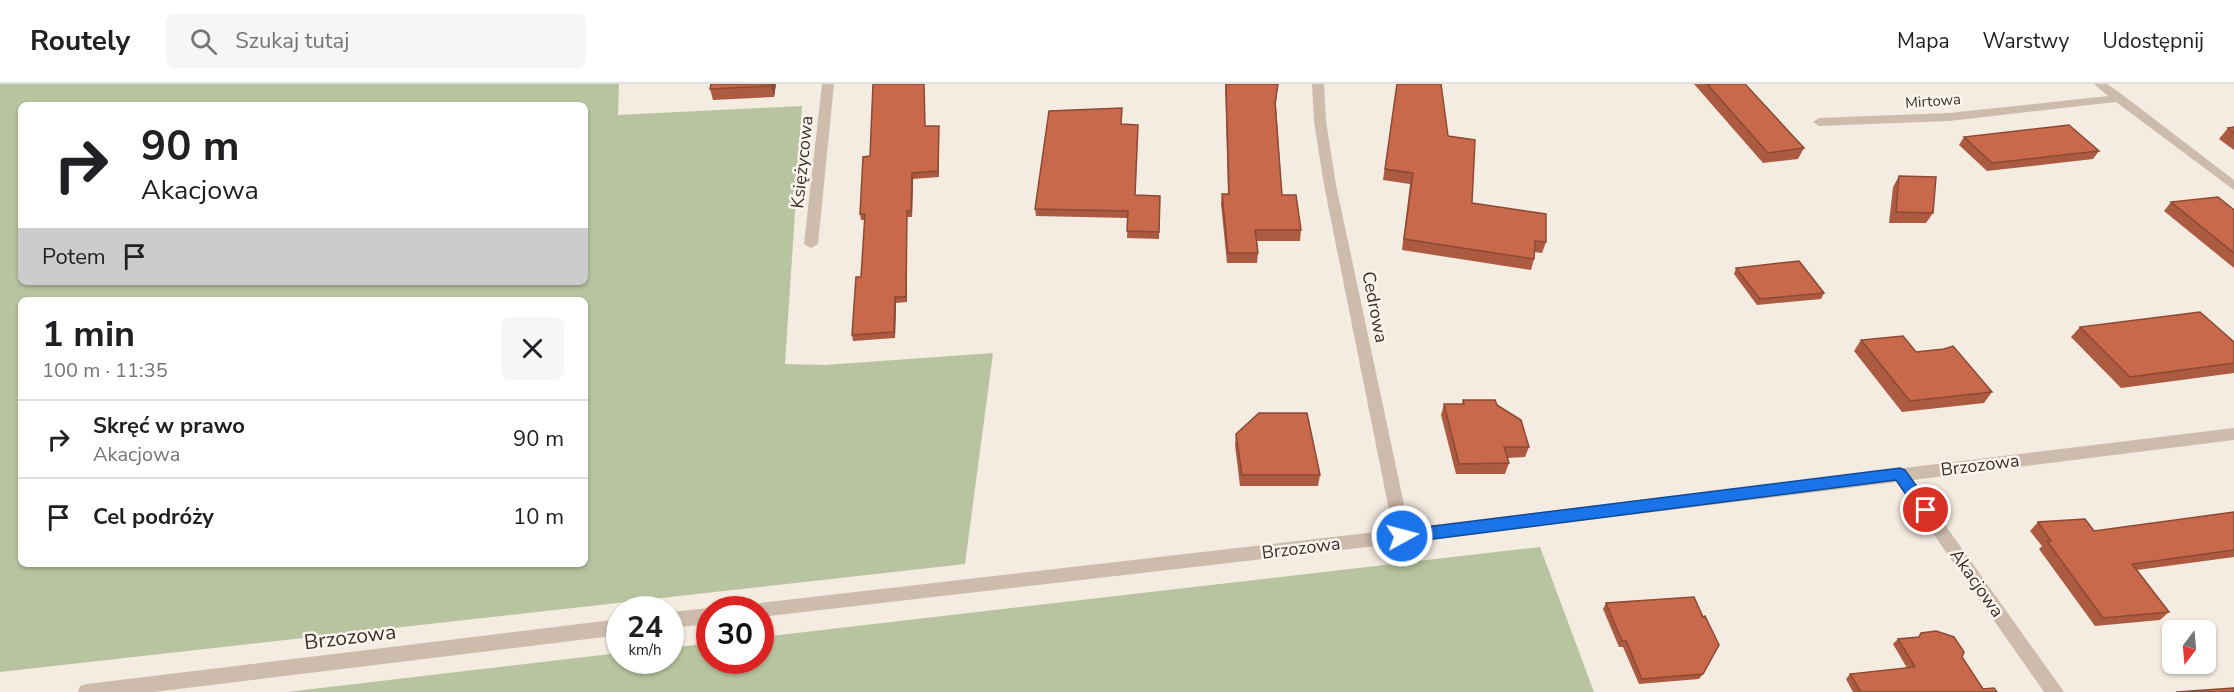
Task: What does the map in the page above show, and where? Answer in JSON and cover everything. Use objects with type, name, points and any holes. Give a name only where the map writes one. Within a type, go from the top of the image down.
[{"type":"street","name":"Księżycowa","points":[[811,244],[828,84]]},
{"type":"street","name":"Cedrowa","points":[[1318,84],[1320,121],[1330,185],[1402,536]]},
{"type":"street","points":[[2100,84],[2234,186]]},
{"type":"street","name":"Mirtowa","points":[[1819,123],[1949,117],[2120,98]]},
{"type":"street","name":"Brzozowa","points":[[774,608],[1402,536],[2234,434]]},
{"type":"street","name":"Akacjowa","points":[[1900,474],[2055,692]]},
{"type":"street","name":"Brzozowa","points":[[87,692],[606,629]]},
{"type":"green space","points":[[0,84],[619,84],[618,115],[802,106],[785,364],[824,365],[993,353],[965,564],[679,596],[606,596],[606,604],[0,672]]},
{"type":"green space","points":[[1540,547],[1594,692],[287,692],[606,655],[606,674],[684,674],[684,646],[696,645],[696,674],[774,674],[774,635]]},
{"type":"building","points":[[711,84],[772,84],[771,86],[710,89]]},
{"type":"building","points":[[873,84],[924,84],[925,126],[939,126],[938,171],[912,173],[911,211],[907,211],[906,297],[895,297],[894,332],[852,335],[856,277],[861,277],[865,214],[860,214],[863,157],[870,156]]},
{"type":"building","points":[[1226,84],[1278,84],[1275,103],[1282,195],[1296,195],[1301,230],[1255,230],[1258,253],[1228,253],[1222,194],[1229,194]]},
{"type":"building","points":[[1397,84],[1441,84],[1448,136],[1475,140],[1472,203],[1546,214],[1546,242],[1535,241],[1534,259],[1404,239],[1413,173],[1385,169]]},
{"type":"building","points":[[1707,84],[1745,84],[1804,148],[1768,153]]},
{"type":"building","points":[[1122,108],[1121,124],[1138,125],[1135,195],[1160,196],[1159,232],[1127,231],[1128,211],[1035,209],[1049,111]]},
{"type":"building","points":[[2069,125],[2099,151],[1992,163],[1964,137]]},
{"type":"building","points":[[1899,176],[1936,177],[1933,213],[1896,212]]},
{"type":"building","points":[[2218,197],[2234,210],[2234,253],[2171,202]]},
{"type":"building","points":[[1799,261],[1824,293],[1760,299],[1736,268]]},
{"type":"building","points":[[2200,312],[2234,342],[2234,363],[2130,377],[2080,327]]},
{"type":"building","points":[[1903,336],[1916,352],[1953,346],[1992,392],[1910,401],[1861,340]]},
{"type":"building","points":[[1463,400],[1495,400],[1497,405],[1521,420],[1529,447],[1504,447],[1509,463],[1459,464],[1444,404],[1464,404]]},
{"type":"building","points":[[1259,413],[1307,413],[1320,475],[1242,475],[1236,434]]},
{"type":"building","points":[[2234,512],[2234,550],[2132,564],[2169,612],[2103,618],[2047,541],[2051,541],[2038,522],[2085,519],[2094,531]]},
{"type":"building","points":[[1694,597],[1719,645],[1703,674],[1642,679],[1626,641],[1622,641],[1606,603]]},
{"type":"building","points":[[1936,631],[1954,637],[1964,652],[1962,657],[1983,689],[1994,688],[1997,692],[1861,692],[1850,674],[1915,667],[1898,639],[1919,637],[1921,633]]},
{"type":"building","points":[[2234,688],[2234,692],[2176,692]]},
{"type":"route","points":[[1402,536],[1900,474],[1926,510]]}]
